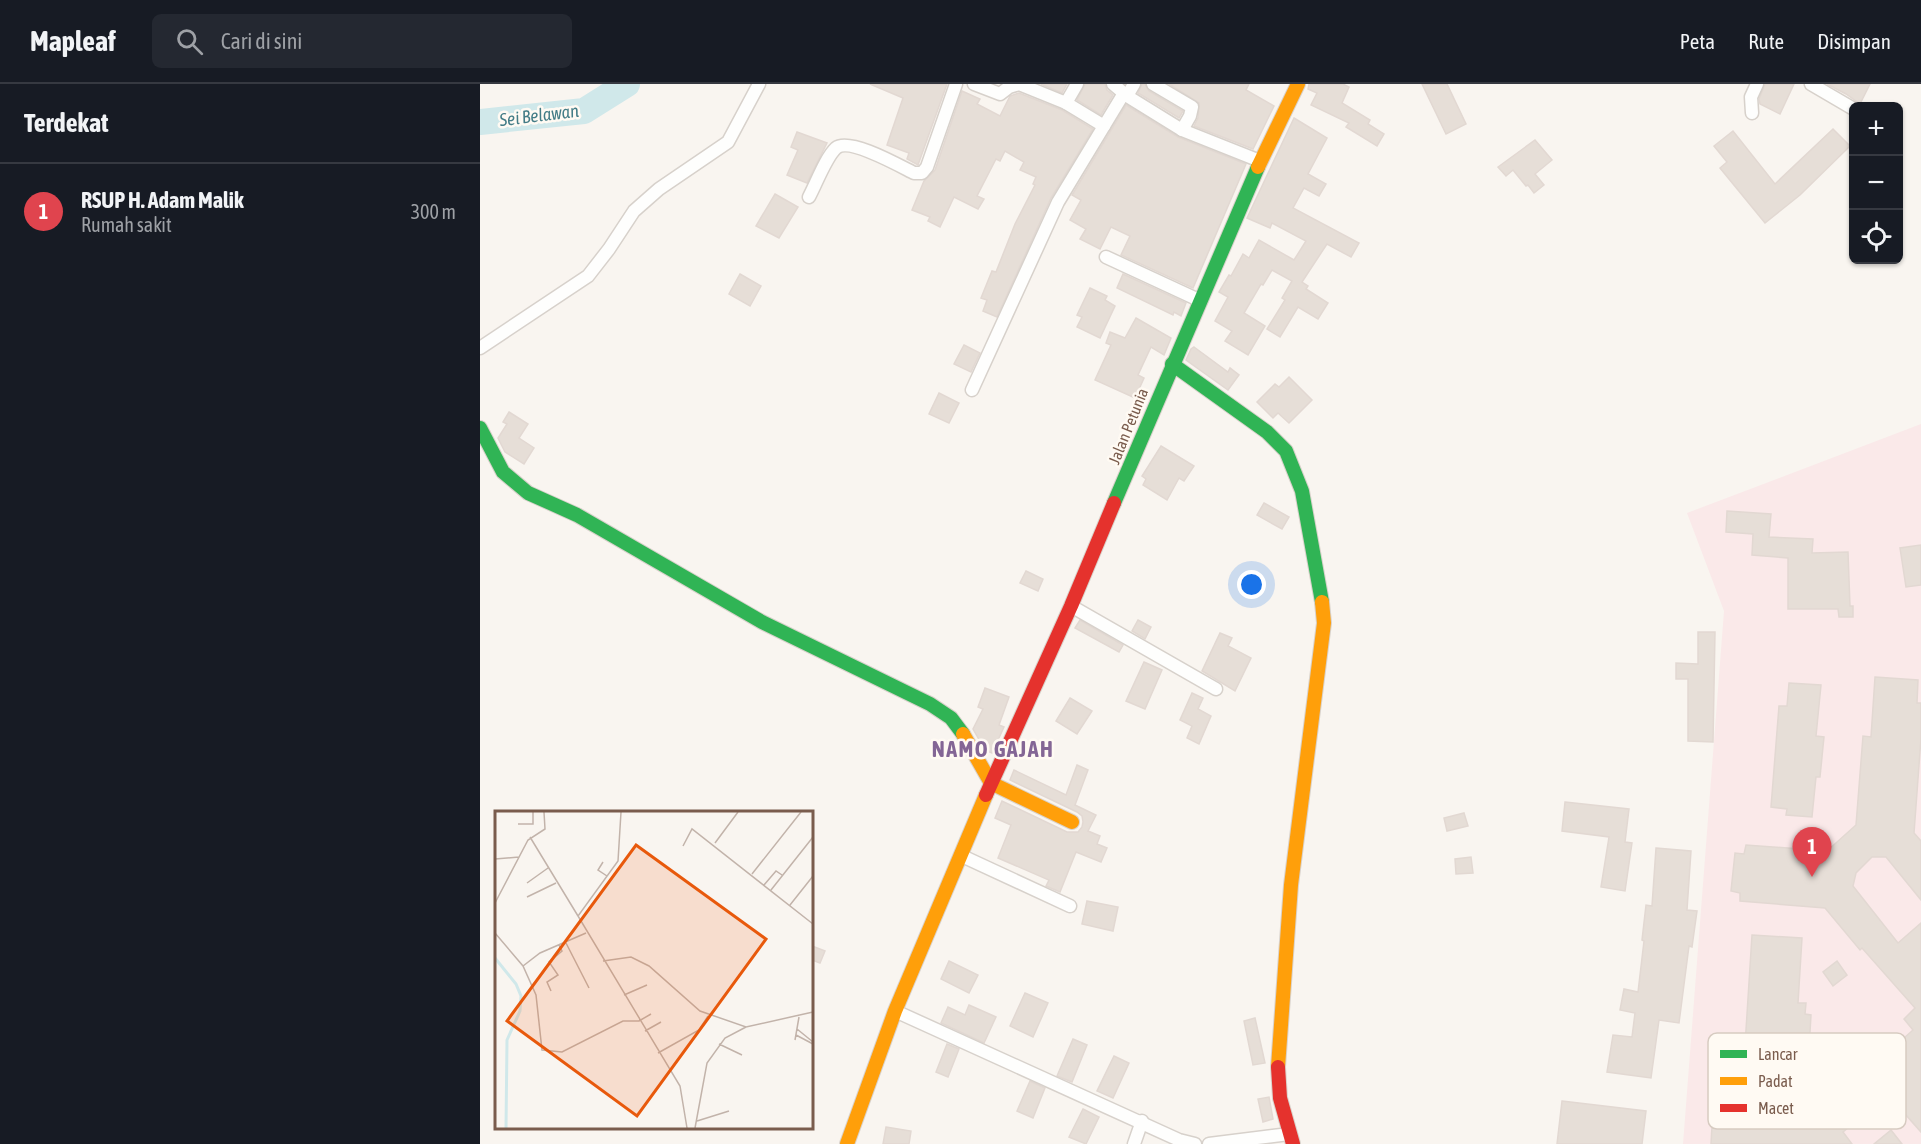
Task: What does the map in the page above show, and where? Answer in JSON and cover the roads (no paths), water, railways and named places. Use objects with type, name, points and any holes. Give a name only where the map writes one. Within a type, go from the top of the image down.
[{"type":"street","points":[[480,348],[588,276],[634,211],[659,189],[728,142],[759,84]]},
{"type":"street","points":[[809,197],[832,154],[841,145],[848,144],[858,147],[914,172],[922,172],[927,167],[956,84]]},
{"type":"street","points":[[975,84],[1000,94],[1009,87],[1020,84],[1066,103],[1104,126]]},
{"type":"street","points":[[1066,103],[1077,84]]},
{"type":"street","points":[[1113,84],[1126,95],[1182,130],[1260,162]]},
{"type":"street","points":[[972,390],[1058,202],[1104,126],[1134,84]]},
{"type":"street","points":[[1153,84],[1192,107],[1182,130]]},
{"type":"street","name":"Jalan Petunia","points":[[847,1144],[895,1011],[991,783],[1071,606],[1172,364],[1260,162],[1298,84]]},
{"type":"street","points":[[1752,113],[1751,97],[1757,84]]},
{"type":"street","points":[[1811,84],[1849,106]]},
{"type":"street","points":[[1106,257],[1201,301]]},
{"type":"street","points":[[1172,364],[1268,432],[1286,450],[1302,491],[1319,579],[1324,623],[1291,885],[1278,1071],[1280,1098],[1291,1139],[1209,1144]]},
{"type":"street","points":[[480,428],[503,471],[528,493],[577,515],[762,622],[930,704],[951,718],[963,734],[991,783],[1072,822]]},
{"type":"street","points":[[1071,606],[1216,689]]},
{"type":"street","points":[[962,856],[1070,906]]},
{"type":"street","points":[[895,1011],[1179,1140],[1195,1144]]},
{"type":"street","points":[[1134,1144],[1142,1122]]},
{"type":"waterway","name":"Sei Belawan","points":[[480,122],[584,111],[627,84]]},
{"type":"place","name":"RSUP H. Adam Malik","points":[[1812,877]]},
{"type":"district","name":"NAMO GAJAH","points":[[993,749]]}]
